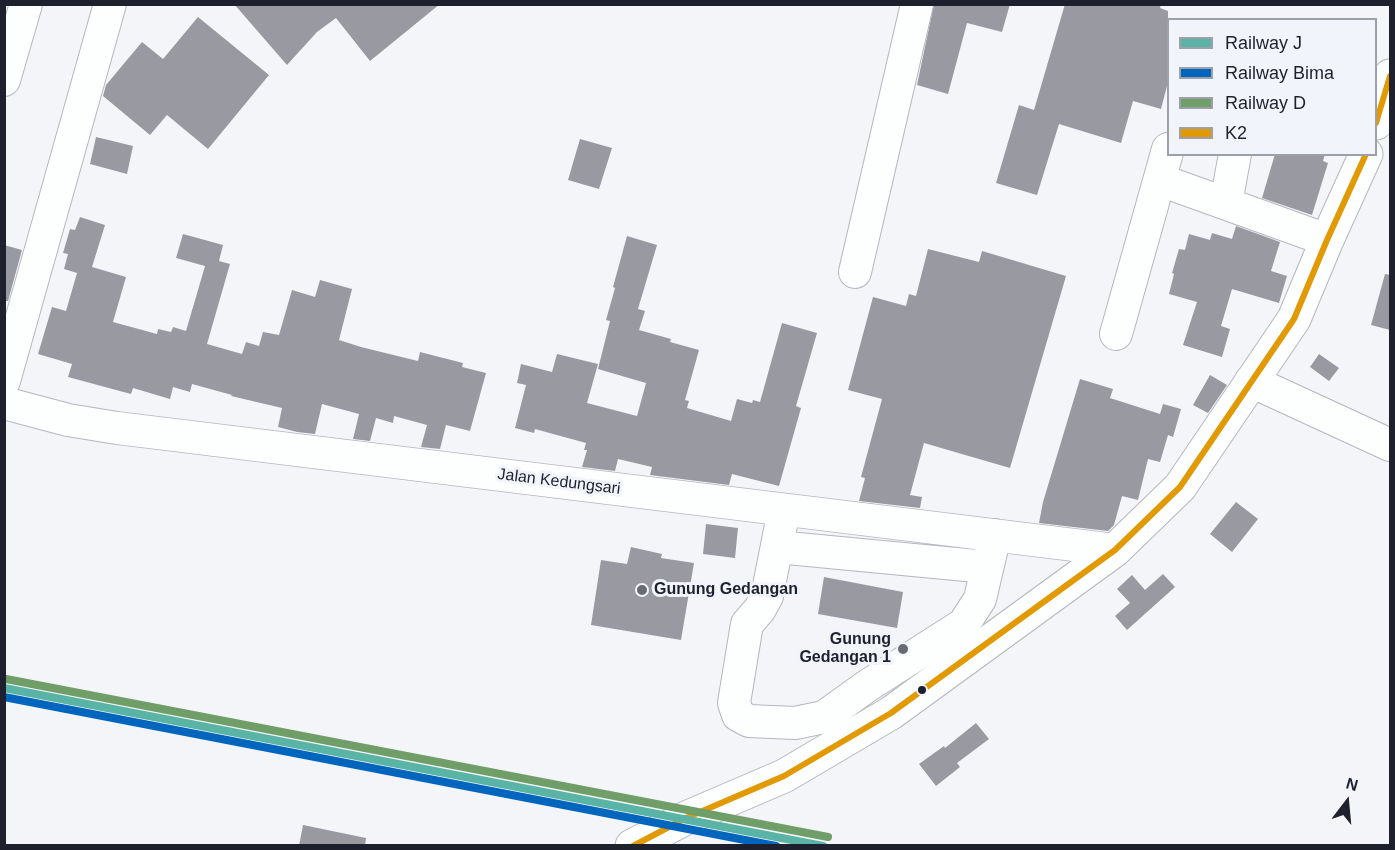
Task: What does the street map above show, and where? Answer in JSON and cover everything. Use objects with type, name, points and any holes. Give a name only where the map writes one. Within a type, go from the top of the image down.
[{"type":"highway","points":[[1377,120],[1390,76]]},
{"type":"highway","points":[[632,846],[686,818],[784,776],[891,713],[1115,550],[1180,487],[1294,319],[1365,156]]},
{"type":"street","points":[[4,80],[26,4]]},
{"type":"street","points":[[4,381],[110,4]]},
{"type":"street","points":[[855,272],[917,4]]},
{"type":"street","points":[[1116,334],[1167,153]]},
{"type":"street","points":[[1226,203],[1235,156]]},
{"type":"street","points":[[1160,180],[1327,240]]},
{"type":"street","points":[[1251,381],[1390,445]]},
{"type":"street","name":"Jalan Kedungsari","points":[[4,403],[68,420],[117,429],[1115,550]]},
{"type":"street","points":[[784,510],[767,596],[760,609],[747,624],[734,703],[738,715],[748,721],[795,723],[824,717],[867,686],[964,624],[980,599],[995,535]]},
{"type":"street","points":[[777,547],[987,567]]},
{"type":"building","points":[[234,4],[440,4],[370,61],[336,18],[317,32],[287,65]]},
{"type":"building","points":[[934,4],[1010,4],[1002,32],[967,23],[948,94],[917,85]]},
{"type":"building","points":[[1065,4],[1161,4],[1160,8],[1168,11],[1167,86],[1161,109],[1133,101],[1121,143],[1059,124],[1037,195],[996,183],[1019,105],[1034,110]]},
{"type":"building","points":[[198,17],[269,75],[208,149],[167,115],[150,135],[103,96],[106,85],[142,42],[163,59]]},
{"type":"building","points":[[96,137],[133,146],[127,174],[90,164]]},
{"type":"building","points":[[580,139],[612,148],[599,189],[568,180]]},
{"type":"building","points":[[1274,156],[1324,156],[1323,161],[1328,163],[1312,215],[1262,198]]},
{"type":"building","points":[[80,217],[105,225],[92,267],[126,277],[113,322],[157,334],[158,329],[171,332],[173,327],[186,331],[205,266],[176,258],[183,234],[223,245],[219,261],[230,264],[207,344],[242,354],[246,342],[259,346],[263,332],[279,335],[292,290],[315,297],[320,280],[352,289],[339,340],[418,361],[420,352],[463,363],[462,367],[486,373],[470,431],[446,425],[440,449],[421,447],[427,425],[394,416],[393,423],[376,418],[370,441],[353,439],[359,414],[322,404],[315,434],[297,432],[278,427],[282,408],[192,384],[190,392],[173,387],[170,399],[133,388],[131,394],[68,377],[72,364],[38,354],[52,307],[66,311],[77,273],[64,269],[68,254],[63,253],[70,229],[75,230]]},
{"type":"building","points":[[1236,226],[1280,242],[1271,271],[1287,276],[1279,303],[1232,289],[1221,326],[1230,329],[1222,357],[1183,345],[1197,302],[1169,294],[1179,249],[1185,250],[1189,234],[1210,240],[1212,233],[1232,239]]},
{"type":"building","points":[[627,236],[657,245],[638,309],[645,311],[639,330],[699,350],[685,400],[689,401],[687,408],[731,421],[737,399],[752,403],[753,400],[760,402],[782,323],[817,333],[796,406],[801,408],[779,486],[732,474],[729,485],[650,475],[652,467],[618,459],[615,471],[582,467],[587,450],[584,450],[586,443],[535,429],[534,433],[515,428],[526,385],[517,383],[521,364],[552,372],[557,354],[598,364],[587,403],[637,416],[646,383],[598,369],[610,321],[606,320],[615,288],[613,287]]},
{"type":"building","points":[[4,245],[22,250],[8,301],[4,301]]},
{"type":"building","points":[[928,249],[979,262],[982,251],[1066,276],[1010,468],[924,443],[910,495],[922,497],[920,508],[859,501],[865,478],[861,477],[882,399],[848,390],[873,297],[906,306],[909,294],[916,296]]},
{"type":"building","points":[[1385,274],[1390,275],[1390,330],[1371,325]]},
{"type":"building","points":[[1319,354],[1339,368],[1329,381],[1310,367]]},
{"type":"building","points":[[1210,375],[1227,385],[1208,413],[1193,405]]},
{"type":"building","points":[[1080,379],[1113,389],[1110,398],[1160,414],[1163,404],[1181,409],[1173,437],[1168,435],[1160,462],[1148,459],[1138,500],[1122,496],[1114,525],[1108,531],[1039,523],[1043,502]]},
{"type":"building","points":[[1236,502],[1258,519],[1232,552],[1210,534]]},
{"type":"building","points":[[706,524],[738,528],[735,558],[703,554]]},
{"type":"building","points":[[631,547],[662,554],[661,558],[694,563],[681,640],[591,625],[601,560],[627,564]]},
{"type":"building","points":[[1163,574],[1175,587],[1127,630],[1115,616],[1130,603],[1117,589],[1132,575],[1145,590]]},
{"type":"building","points":[[824,577],[903,592],[897,628],[818,614]]},
{"type":"building","points":[[976,723],[989,739],[957,763],[960,767],[936,786],[919,764],[944,746],[945,748]]},
{"type":"building","points":[[303,825],[366,838],[365,846],[299,846]]},
{"type":"rail line","name":"D","points":[[6,679],[828,837]]},
{"type":"rail line","name":"J","points":[[4,688],[823,846]]},
{"type":"rail line","name":"Bima","points":[[4,697],[776,846]]},
{"type":"transit line","name":"K2","points":[[1377,120],[1390,76]]},
{"type":"transit line","name":"K2","points":[[633,846],[686,818],[784,776],[891,713],[1115,550],[1180,487],[1294,319],[1365,156]]},
{"type":"place","name":"Gunung Gedangan","points":[[642,590]]},
{"type":"place","name":"Gunung Gedangan 1","points":[[903,649]]}]
